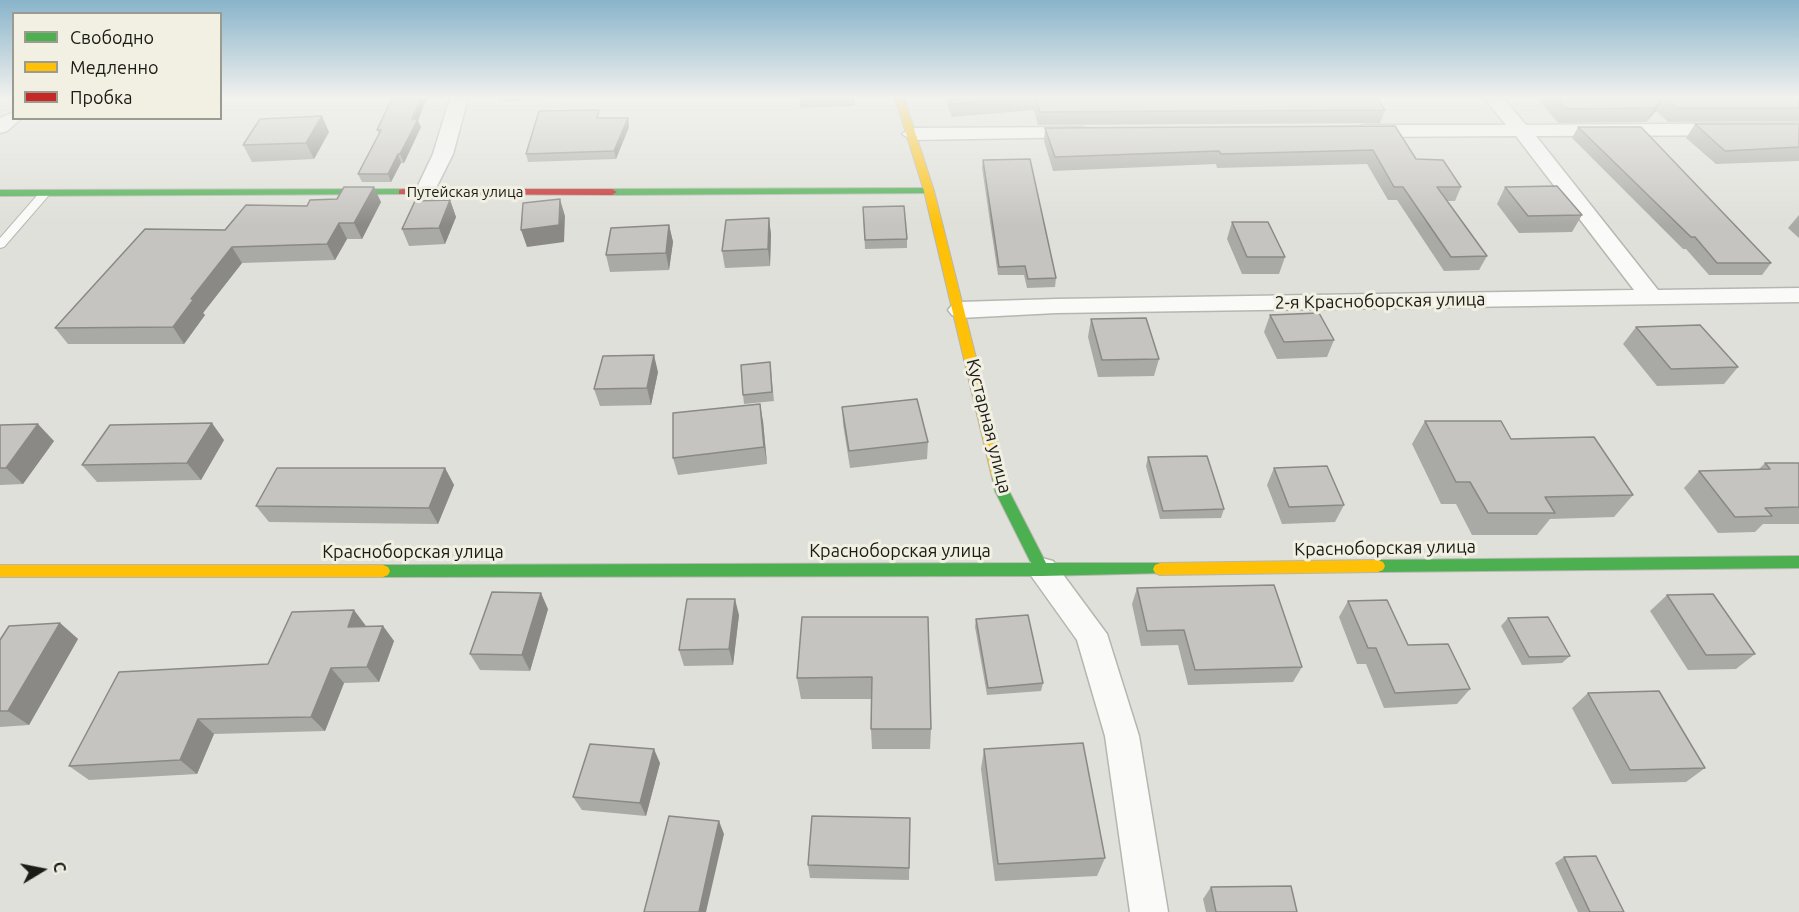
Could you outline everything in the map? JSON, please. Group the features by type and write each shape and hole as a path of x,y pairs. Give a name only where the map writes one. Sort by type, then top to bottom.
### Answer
{"street":[{"path":"425,192 446,141"},
{"name":"Кустарная улица","path":"914,141 960,310 1002,491 1042,570 1091,634 1122,736 1149,912"},
{"path":"1529,141 1651,297"},
{"name":"Путейская улица","path":"0,193 929,191"},
{"name":"2-я Красноборская улица","path":"960,310 1056,306 1799,295"},
{"name":"Красноборская улица","path":"0,571 1042,570 1799,562"}],"lane":[{"path":"0,245 45,193"}],"building":[{"path":"246,141 307,141 306,143 243,145"},
{"path":"375,141 407,141 388,174 358,174"},
{"path":"530,141 618,141 614,151 526,154"},
{"path":"1049,141 1404,141 1416,159 1443,160 1461,187 1437,187 1487,256 1451,257 1403,187 1394,187 1373,150 1221,154 1219,151 1055,157"},
{"path":"1592,141 1654,141 1771,263 1717,263 1695,237 1691,237"},
{"path":"1713,141 1799,141 1799,147 1725,151"},
{"path":"1030,159 1056,278 1028,279 1025,266 999,267 983,160"},
{"path":"1557,186 1582,215 1528,216 1505,187"},
{"path":"344,187 374,187 354,223 339,223 327,244 232,247 191,299 194,299 173,327 55,328 145,229 225,230 246,205 307,206 310,200 337,199"},
{"path":"560,199 559,225 521,230 523,203"},
{"path":"450,200 439,228 402,229 415,201"},
{"path":"904,206 907,239 865,240 863,207"},
{"path":"769,218 768,249 722,251 726,220"},
{"path":"1232,222 1268,222 1285,257 1247,257"},
{"path":"669,225 666,253 606,255 611,228"},
{"path":"1319,313 1334,340 1284,342 1270,315"},
{"path":"1146,318 1159,359 1102,360 1091,319"},
{"path":"1700,325 1738,367 1671,369 1636,327"},
{"path":"654,355 647,388 594,389 603,356"},
{"path":"770,362 772,392 743,395 741,365"},
{"path":"917,399 928,442 849,451 842,407"},
{"path":"760,404 764,447 673,458 673,413"},
{"path":"1425,421 1501,421 1511,439 1594,437 1633,495 1545,497 1555,513 1488,513 1470,482 1456,482"},
{"path":"212,423 187,463 82,465 110,425"},
{"path":"38,424 6,468 0,468 0,425"},
{"path":"1207,456 1224,509 1163,511 1148,457"},
{"path":"1765,463 1799,463 1799,507 1765,508 1772,516 1735,517 1699,471 1770,469"},
{"path":"1327,466 1344,505 1289,507 1274,468"},
{"path":"277,468 445,468 429,508 256,506"},
{"path":"1274,585 1302,667 1195,670 1184,630 1147,631 1137,588"},
{"path":"492,592 541,593 522,655 470,654"},
{"path":"1713,594 1755,654 1706,655 1667,595"},
{"path":"687,599 735,599 729,649 679,650"},
{"path":"1387,600 1408,645 1448,644 1470,689 1395,693 1376,648 1368,648 1348,601"},
{"path":"354,610 348,627 383,626 367,667 331,668 311,717 198,719 180,760 69,766 119,672 268,664 292,612"},
{"path":"1028,615 1043,683 988,688 976,619"},
{"path":"802,617 928,617 931,729 871,729 872,677 797,678"},
{"path":"1548,617 1570,656 1529,657 1508,618"},
{"path":"60,623 8,711 0,711 0,640 9,626"},
{"path":"1659,691 1705,768 1630,770 1588,693"},
{"path":"1083,743 1105,858 998,864 984,749"},
{"path":"590,744 654,749 640,803 573,797"},
{"path":"669,816 719,821 699,912 644,912"},
{"path":"812,816 910,818 909,868 808,865"},
{"path":"1596,856 1624,912 1590,912 1564,857"},
{"path":"1291,886 1297,912 1216,912 1211,887"}],"traffic: fast":[{"path":"612,192 929,191"},
{"path":"0,193 403,192"},
{"path":"999,477 1002,491 1042,570"},
{"path":"1378,566 1799,562"},
{"path":"383,571 1160,569"}],"traffic: slow":[{"path":"913,141 929,191 999,477"},
{"path":"1160,569 1378,566"},
{"path":"0,571 383,571"}],"traffic: jam":[{"path":"403,192 612,192"}]}
